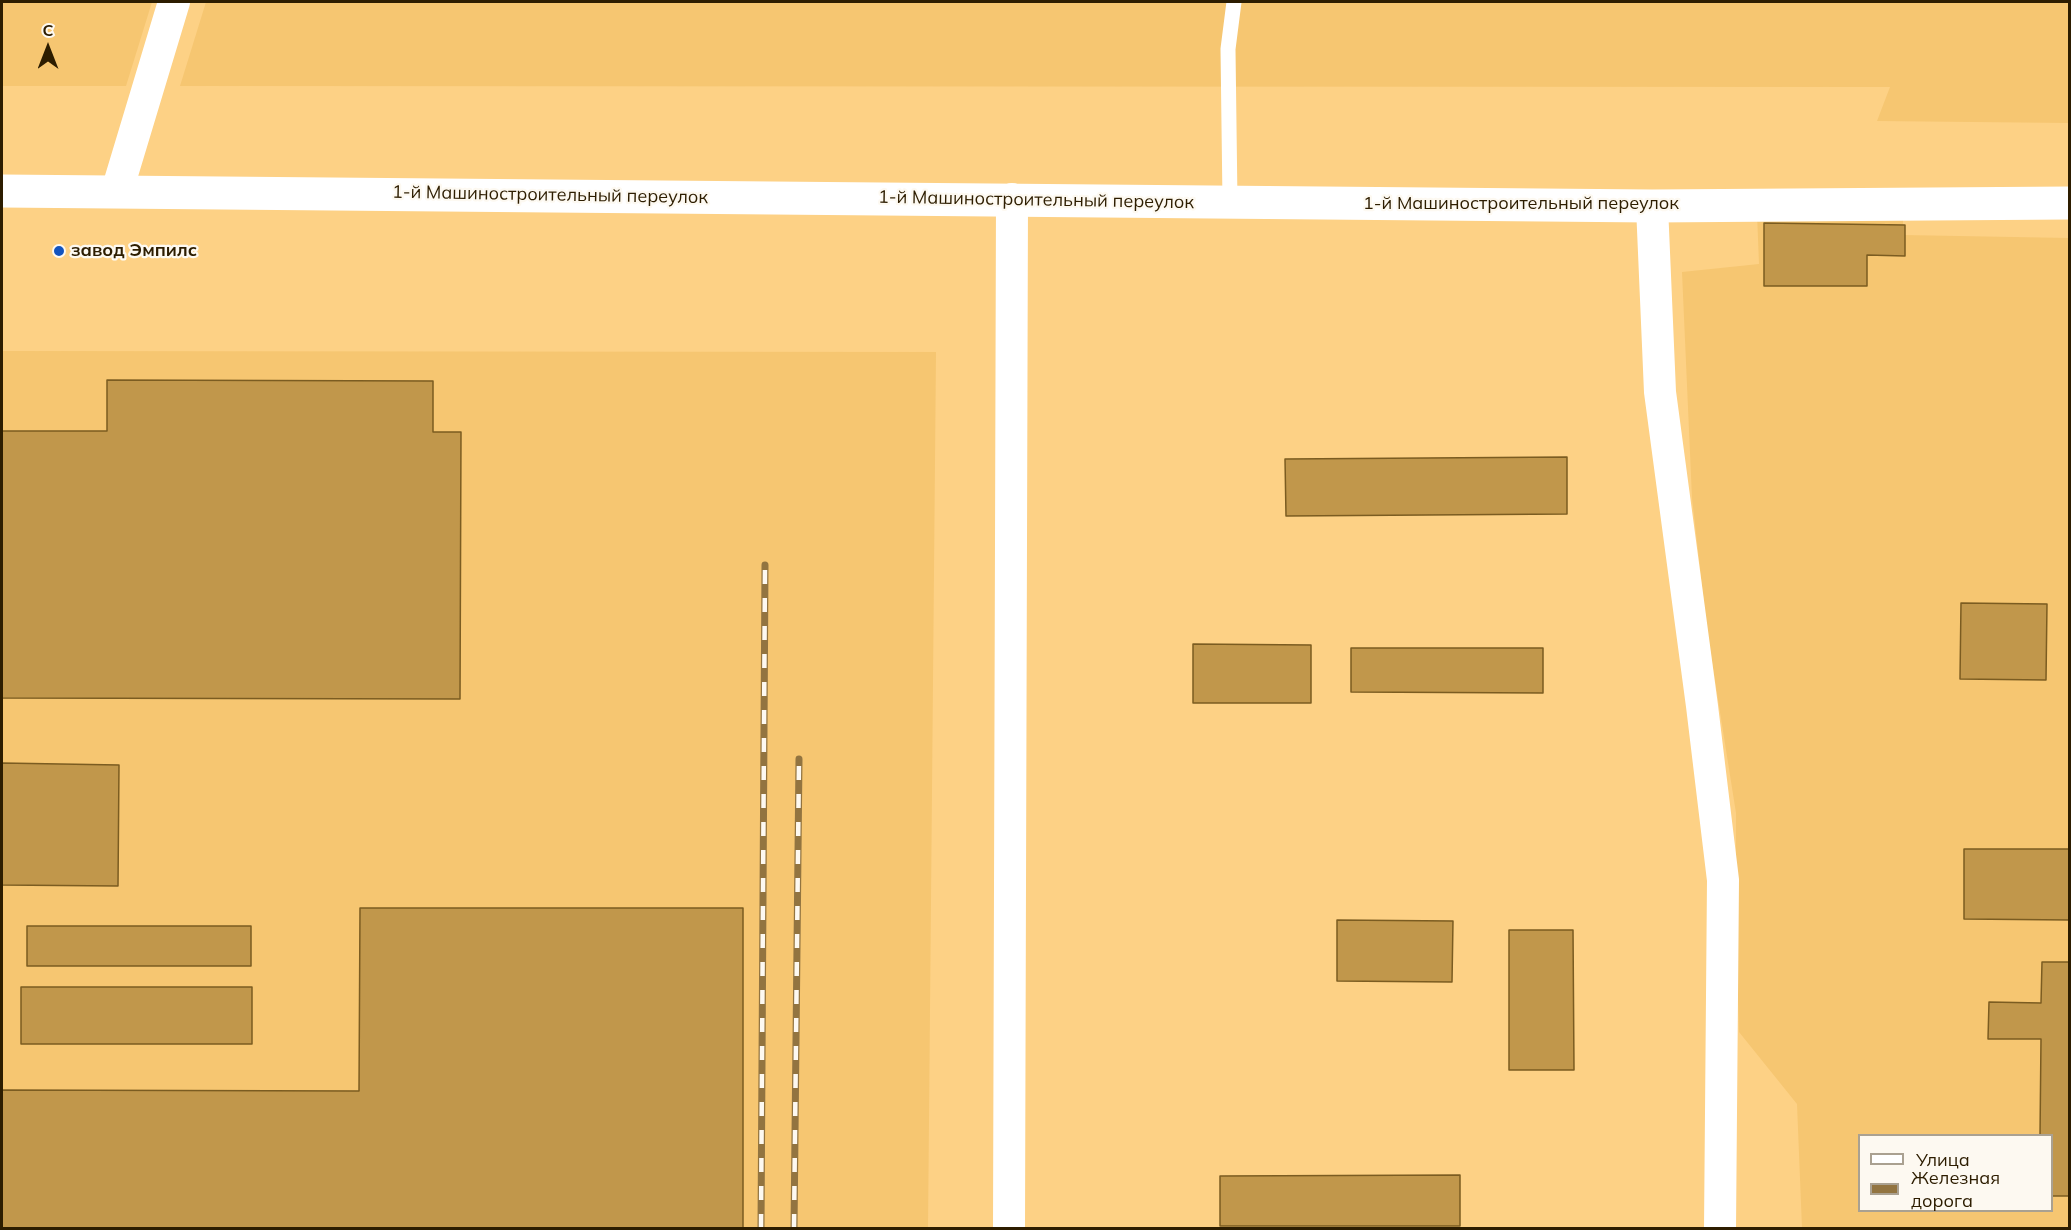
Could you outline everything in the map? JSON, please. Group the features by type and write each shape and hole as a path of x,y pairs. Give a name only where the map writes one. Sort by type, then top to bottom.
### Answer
{"street":[{"path":"117,191 174,2"},
{"name":"1-й Машиностроительный переулок","path":"2,191 1652,206 2070,203"},
{"path":"1009,1227 1012,199"},
{"path":"1652,206 1660,392 1723,880 1720,1228"}],"lane":[{"path":"1230,202 1228,49 1234,2"}],"shaded area":[{"path":"2,2 152,2 126,86 2,86"},
{"path":"206,2 2070,2 2069,123 1877,121 1890,87 180,86"},
{"path":"1757,213 1903,214 1903,235 2069,238 2069,1228 1802,1228 1797,1104 1739,1032 1736,813 1707,630 1692,498 1682,272 1759,264"},
{"path":"2,351 936,352 928,1228 2,1228"}],"building":[{"path":"1764,223 1905,225 1905,256 1867,255 1867,286 1764,286"},
{"path":"107,380 433,381 433,432 461,432 460,699 2,698 2,431 107,431"},
{"path":"1567,457 1567,514 1286,516 1285,459"},
{"path":"1961,603 2047,604 2046,680 1960,679"},
{"path":"1193,644 1311,645 1311,703 1193,703"},
{"path":"1351,648 1543,648 1543,693 1351,692"},
{"path":"2,763 119,765 118,886 2,885"},
{"path":"1964,849 2070,849 2070,920 1964,919"},
{"path":"360,908 743,908 743,1228 2,1228 2,1090 359,1091"},
{"path":"1337,920 1453,921 1452,982 1337,981"},
{"path":"27,926 251,926 251,966 27,966"},
{"path":"1509,930 1573,930 1574,1070 1509,1070"},
{"path":"2042,962 2070,962 2070,1196 2053,1196 2053,1134 2040,1134 2041,1039 1988,1039 1989,1002 2041,1003"},
{"path":"21,987 252,987 252,1044 21,1044"},
{"path":"1460,1175 1460,1226 1220,1226 1220,1176"}],"railway":[{"path":"761,1228 765,565"},
{"path":"794,1228 799,759"}],"place":[{"name":"завод Эмпилс","path":"59,251"}]}
